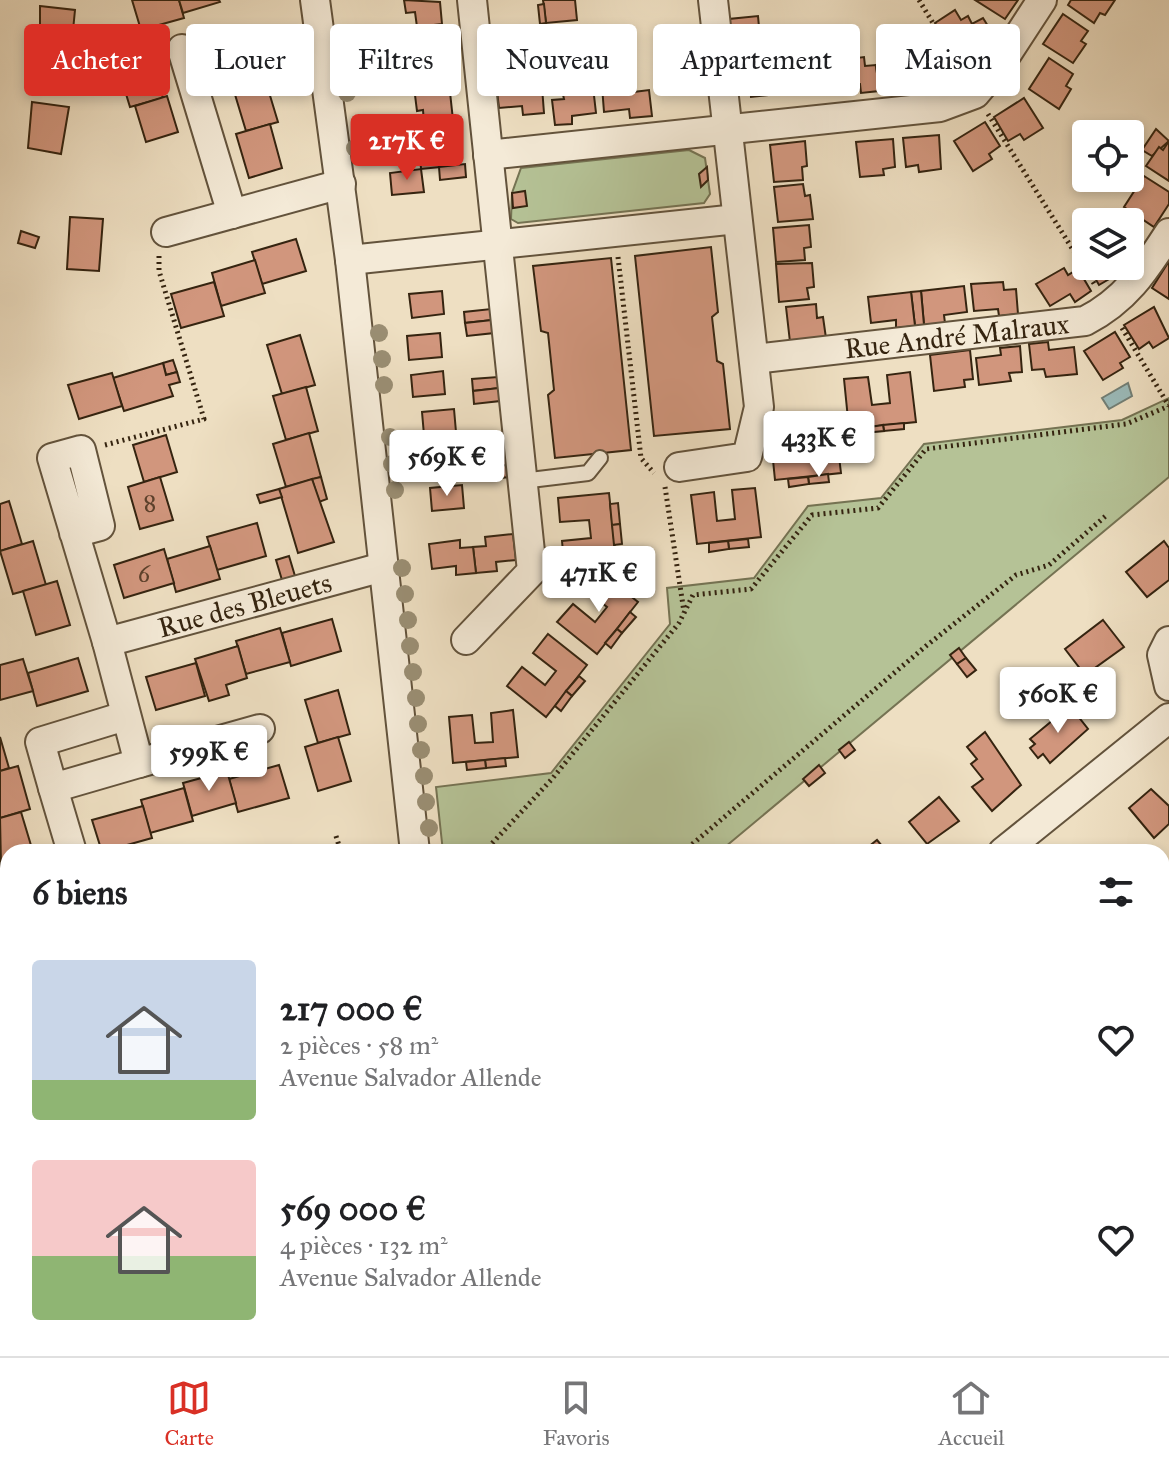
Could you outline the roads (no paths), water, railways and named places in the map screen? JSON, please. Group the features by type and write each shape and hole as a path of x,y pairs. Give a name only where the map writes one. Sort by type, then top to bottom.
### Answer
{"street":[{"path":"315,0 350,260 414,844"},
{"path":"466,640 532,571 495,242 472,0"},
{"path":"679,467 747,457 759,407 713,0"},
{"path":"488,155 940,107 975,94 1001,63 1042,0"},
{"path":"182,49 232,214"},
{"path":"166,232 341,184"},
{"path":"350,260 495,242 737,219"},
{"name":"Rue André Malraux","path":"754,359 1085,321 1110,308 1134,286 1169,233"},
{"path":"81,450 52,458 107,642 139,763"},
{"name":"Rue des Bleuets","path":"107,642 383,567"},
{"path":"1169,641 1162,655 1169,686"},
{"path":"70,844 40,742 125,716"},
{"path":"1013,844 1169,718"},
{"path":"53,788 260,729"}],"lane":[{"path":"522,481 588,473 600,458"}],"water":[{"path":"1128,383 1132,396 1109,409 1102,398"}]}
